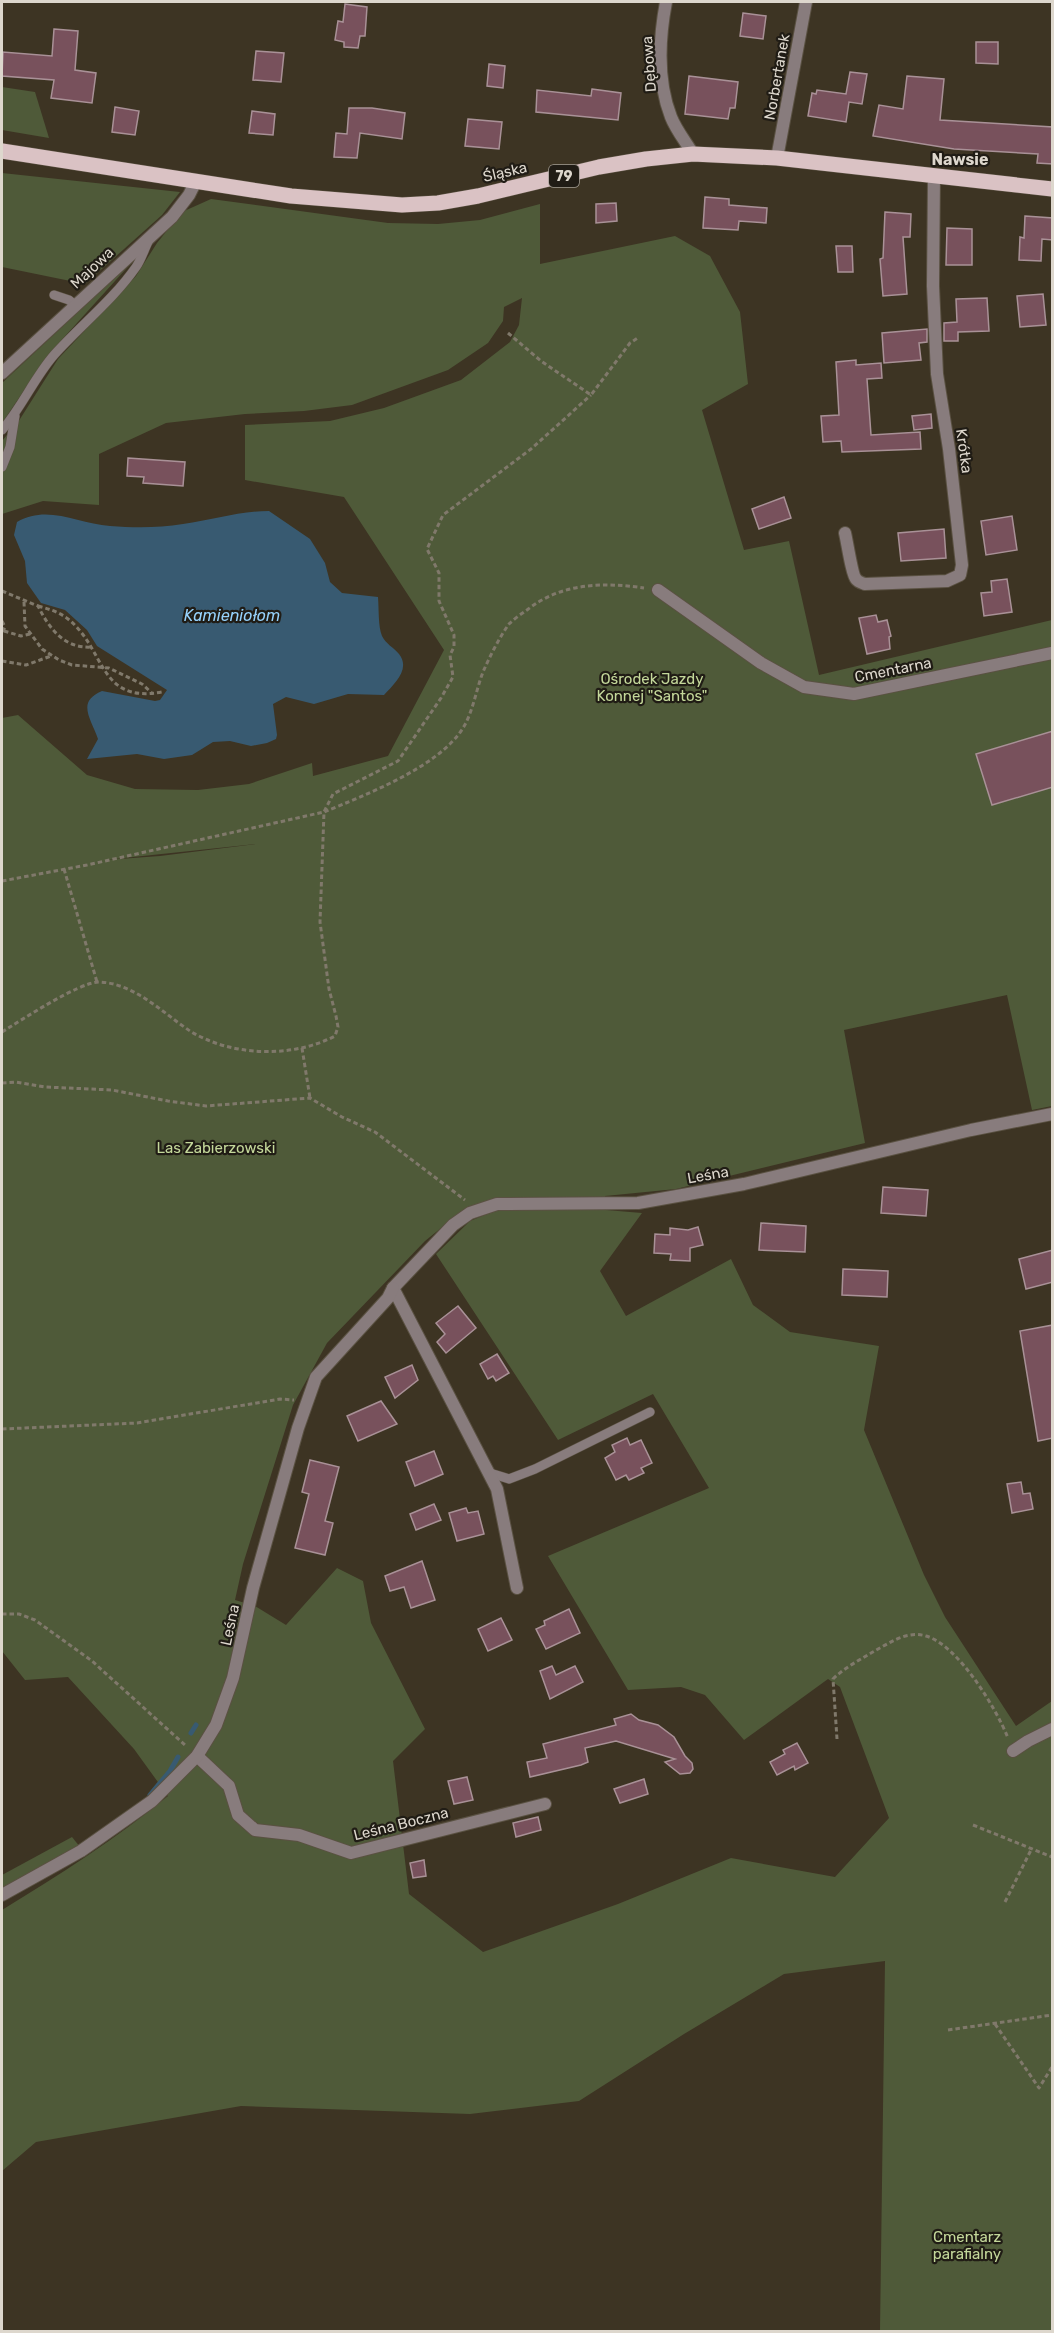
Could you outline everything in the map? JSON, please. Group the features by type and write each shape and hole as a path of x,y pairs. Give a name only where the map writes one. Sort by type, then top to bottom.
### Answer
{"main road":[{"name":"Śląska","path":"2,151 291,196 402,205 438,203 478,196 599,167 693,154 777,158 1053,189"}],"street":[{"name":"Dębowa","path":"666,2 661,26 660,55 663,85 672,118 693,154"},
{"name":"Norbertanek","path":"777,158 806,2"},
{"name":"Krótka","path":"845,533 852,571 856,579 865,584 947,581 960,575 962,566 949,448 937,374 933,286 934,175"},
{"name":"Majowa","path":"2,373 172,217 189,195 196,181"},
{"name":"Cmentarna","path":"658,590 761,663 804,687 854,694 1053,653"},
{"name":"Leśna","path":"2,1895 81,1851 152,1801 197,1756 216,1725 233,1678 253,1588 316,1377 388,1298 393,1288 453,1225 478,1210 497,1204 638,1203 744,1184 960,1132 1053,1114"},
{"path":"393,1288 497,1489 517,1588"},
{"path":"1013,1750 1028,1740 1053,1729"},
{"name":"Leśna Boczna","path":"197,1756 229,1786 238,1815 255,1830 299,1834 351,1853 545,1804"}],"lane":[{"path":"2,430 54,355 90,321 137,266 151,234"},
{"path":"54,295 69,300 75,305"},
{"path":"2,467 10,447 15,414"},
{"path":"490,1473 509,1479 535,1469 650,1412"}],"path":[{"path":"507,333 541,361 591,395"},
{"path":"2,1032 59,998 97,982 120,986 158,1007 192,1032 230,1048 268,1051 302,1048 336,1036 338,1027 329,989 320,922 324,812 333,794 398,761 453,677 450,655 454,647 454,635 438,601 439,573 428,549 443,515 531,449 591,395 630,343 639,337"},
{"path":"2,881 324,812 403,776 444,749 463,728 483,671 510,623 535,603 572,587 616,584 658,590"},
{"path":"2,591 24,602 58,612 69,619 92,647 102,668 115,683 127,691 135,694 162,692"},
{"path":"24,602 25,627 42,649 72,665 109,668 142,684 153,694"},
{"path":"38,606 47,624 56,634 66,641 88,648 92,647"},
{"path":"2,621 5,627 3,632 16,636 30,634"},
{"path":"2,661 26,665 52,656"},
{"path":"64,869 97,982"},
{"path":"302,1048 310,1098"},
{"path":"2,1083 16,1082 45,1087 112,1090 206,1106 310,1098 342,1117 375,1132 478,1210"},
{"path":"2,1429 137,1424 280,1399 308,1402"},
{"path":"2,1614 19,1614 35,1620 83,1654 197,1756"},
{"path":"837,1739 833,1679 842,1670 899,1637 924,1635 941,1643 976,1680 1002,1724 1013,1750"},
{"path":"973,1825 1053,1857"},
{"path":"1005,1902 1032,1848"},
{"path":"948,2030 1053,2015"},
{"path":"994,2024 1039,2088 1053,2067"}],"green space":[{"path":"2,87 35,92 49,138 2,130"},
{"path":"2,173 180,192 162,215 85,284 2,267"},
{"path":"211,199 388,223 438,224 480,220 540,204 540,264 675,236 710,256 740,312 748,384 702,410 744,550 789,541 819,675 1052,620 1052,1106 1032,1110 1007,995 844,1030 865,1143 676,1189 605,1196 606,1210 642,1213 600,1271 626,1316 731,1259 753,1305 790,1332 879,1346 864,1430 924,1575 945,1617 1016,1726 1052,1701 1052,2331 873,2331 880,2330 885,1961 784,1974 579,2101 470,2114 241,2106 36,2142 2,2171 2,1910 108,1842 168,1796 134,1749 68,1677 25,1680 2,1651 2,718 18,715 87,775 135,789 198,790 249,784 312,763 313,776 388,756 444,650 344,497 245,480 245,425 330,421 384,408 461,380 510,342 519,325 522,298 504,307 503,321 488,343 448,370 352,405 166,423 99,454 99,505 43,501 2,514 2,441 20,419 58,359 136,276 157,243 182,212","holes":["257,844 160,856 105,860","495,1198 502,1208 470,1221 436,1254 558,1440 653,1394 709,1488 548,1556 628,1690 681,1687 705,1695 744,1740 828,1679 840,1687 889,1818 835,1877 731,1858 618,1904 483,1952 409,1894 393,1761 425,1729 371,1623 363,1581 337,1568 286,1625 255,1606 235,1600 243,1564 293,1405 327,1343 425,1241 461,1212"]},
{"path":"134,260 48,355 2,423 2,383"},
{"path":"72,1837 80,1847 2,1891 2,1875"}],"water":[{"name":"Kamieniołom","path":"269,511 310,539 325,563 330,582 342,593 378,597 382,636 402,660 400,676 384,695 348,694 314,704 286,697 273,704 277,735 276,739 267,743 251,746 230,741 213,742 192,755 164,759 137,754 87,759 98,739 87,705 94,695 102,691 155,701 160,700 167,690 97,646 87,630 65,610 41,603 27,583 25,561 14,535 17,522 29,517 52,515 98,525 156,527 247,512"}],"building":[{"path":"345,4 367,7 365,36 360,36 358,48 344,47 344,42 335,40 338,21 343,22"},
{"path":"743,13 766,16 763,39 740,36"},
{"path":"54,29 78,31 75,70 96,73 92,103 51,98 54,80 2,76 3,52 52,56"},
{"path":"976,42 998,42 998,64 976,63"},
{"path":"256,51 284,53 281,82 253,80"},
{"path":"489,64 505,66 503,88 487,86"},
{"path":"850,72 867,74 862,104 849,102 846,122 808,116 812,93 816,94 817,90 846,94"},
{"path":"689,76 738,82 735,108 730,108 728,119 685,114"},
{"path":"907,76 944,79 940,120 1053,127 1053,164 1037,163 1038,154 954,149 873,136 879,105 903,109"},
{"path":"592,89 621,93 618,120 536,112 537,90 591,96"},
{"path":"115,107 139,111 135,135 112,132"},
{"path":"349,108 372,108 405,113 402,139 360,133 357,158 334,157 336,133 347,134"},
{"path":"252,111 275,114 273,135 249,133"},
{"path":"468,119 502,122 499,149 465,146"},
{"path":"705,197 729,199 729,205 767,208 766,223 739,221 738,230 703,228"},
{"path":"616,203 617,221 596,223 596,204"},
{"path":"885,212 911,214 910,237 903,237 907,294 883,296 880,259 883,258"},
{"path":"1025,216 1053,218 1053,240 1042,239 1041,261 1019,260 1020,237 1024,238"},
{"path":"947,228 972,229 972,265 946,265"},
{"path":"836,246 852,246 853,272 838,272"},
{"path":"1043,294 1046,325 1020,327 1017,296"},
{"path":"987,298 989,331 958,332 958,341 944,341 944,323 957,322 956,299"},
{"path":"927,329 927,342 919,343 921,360 884,363 882,333"},
{"path":"856,360 856,365 881,363 882,378 867,379 871,435 920,432 921,449 842,452 841,441 823,442 821,416 839,415 836,362"},
{"path":"931,414 932,428 914,430 912,416"},
{"path":"128,458 185,462 183,486 143,483 144,477 127,476"},
{"path":"784,497 791,518 759,529 752,509"},
{"path":"1012,516 1017,550 986,555 981,521"},
{"path":"944,529 946,558 901,561 898,533"},
{"path":"1007,579 1012,612 984,616 981,593 992,592 991,581"},
{"path":"876,615 878,622 887,620 891,636 889,637 890,649 867,654 859,618"},
{"path":"1053,731 1053,787 992,805 976,754"},
{"path":"883,1187 928,1190 926,1216 881,1213"},
{"path":"761,1223 806,1226 805,1252 759,1250"},
{"path":"698,1227 703,1245 690,1248 690,1261 670,1260 671,1254 654,1253 655,1234 670,1235 670,1228 688,1230"},
{"path":"1053,1250 1053,1282 1026,1289 1019,1259"},
{"path":"843,1269 888,1271 887,1297 842,1295"},
{"path":"458,1306 476,1328 446,1353 437,1342 445,1334 436,1323"},
{"path":"1053,1325 1053,1438 1038,1441 1020,1331"},
{"path":"497,1354 509,1373 496,1381 493,1376 488,1379 480,1364"},
{"path":"412,1365 418,1380 395,1398 385,1377"},
{"path":"381,1401 397,1424 358,1441 347,1416"},
{"path":"627,1438 630,1445 641,1440 652,1463 641,1468 644,1473 629,1480 626,1475 616,1480 605,1458 615,1452 612,1445"},
{"path":"434,1451 443,1474 415,1486 406,1462"},
{"path":"310,1460 339,1467 325,1521 333,1523 325,1555 295,1548 309,1494 302,1492"},
{"path":"1021,1482 1023,1494 1030,1493 1033,1509 1012,1513 1007,1484"},
{"path":"434,1504 441,1520 416,1530 410,1514"},
{"path":"466,1508 468,1513 478,1511 484,1534 457,1541 449,1513"},
{"path":"422,1561 435,1600 411,1608 404,1587 390,1591 385,1576"},
{"path":"569,1609 580,1633 546,1649 536,1629 545,1625 544,1621"},
{"path":"501,1618 512,1640 488,1651 478,1629"},
{"path":"552,1666 556,1675 575,1666 583,1682 550,1699 540,1671"},
{"path":"631,1714 639,1720 658,1725 674,1737 692,1763 693,1769 690,1773 680,1774 665,1762 675,1759 616,1741 585,1748 588,1762 581,1765 530,1777 527,1762 547,1758 543,1744 616,1725 614,1719"},
{"path":"797,1743 808,1763 795,1770 794,1766 777,1775 770,1762 785,1754 783,1750"},
{"path":"467,1777 473,1800 454,1804 448,1781"},
{"path":"644,1779 648,1794 620,1803 614,1789"},
{"path":"538,1817 541,1830 516,1837 513,1823"},
{"path":"424,1860 426,1876 413,1878 410,1863"}],"waterway":[{"path":"191,1733 196,1725"},
{"path":"150,1795 170,1771 178,1757"}],"district":[{"name":"Nawsie","path":"960,159"}],"park label":[{"name":"Ośrodek Jazdy Konnej \"Santos\"","path":"652,688"},
{"name":"Las Zabierzowski","path":"216,1148"},
{"name":"Cmentarz parafialny","path":"967,2246"}]}
